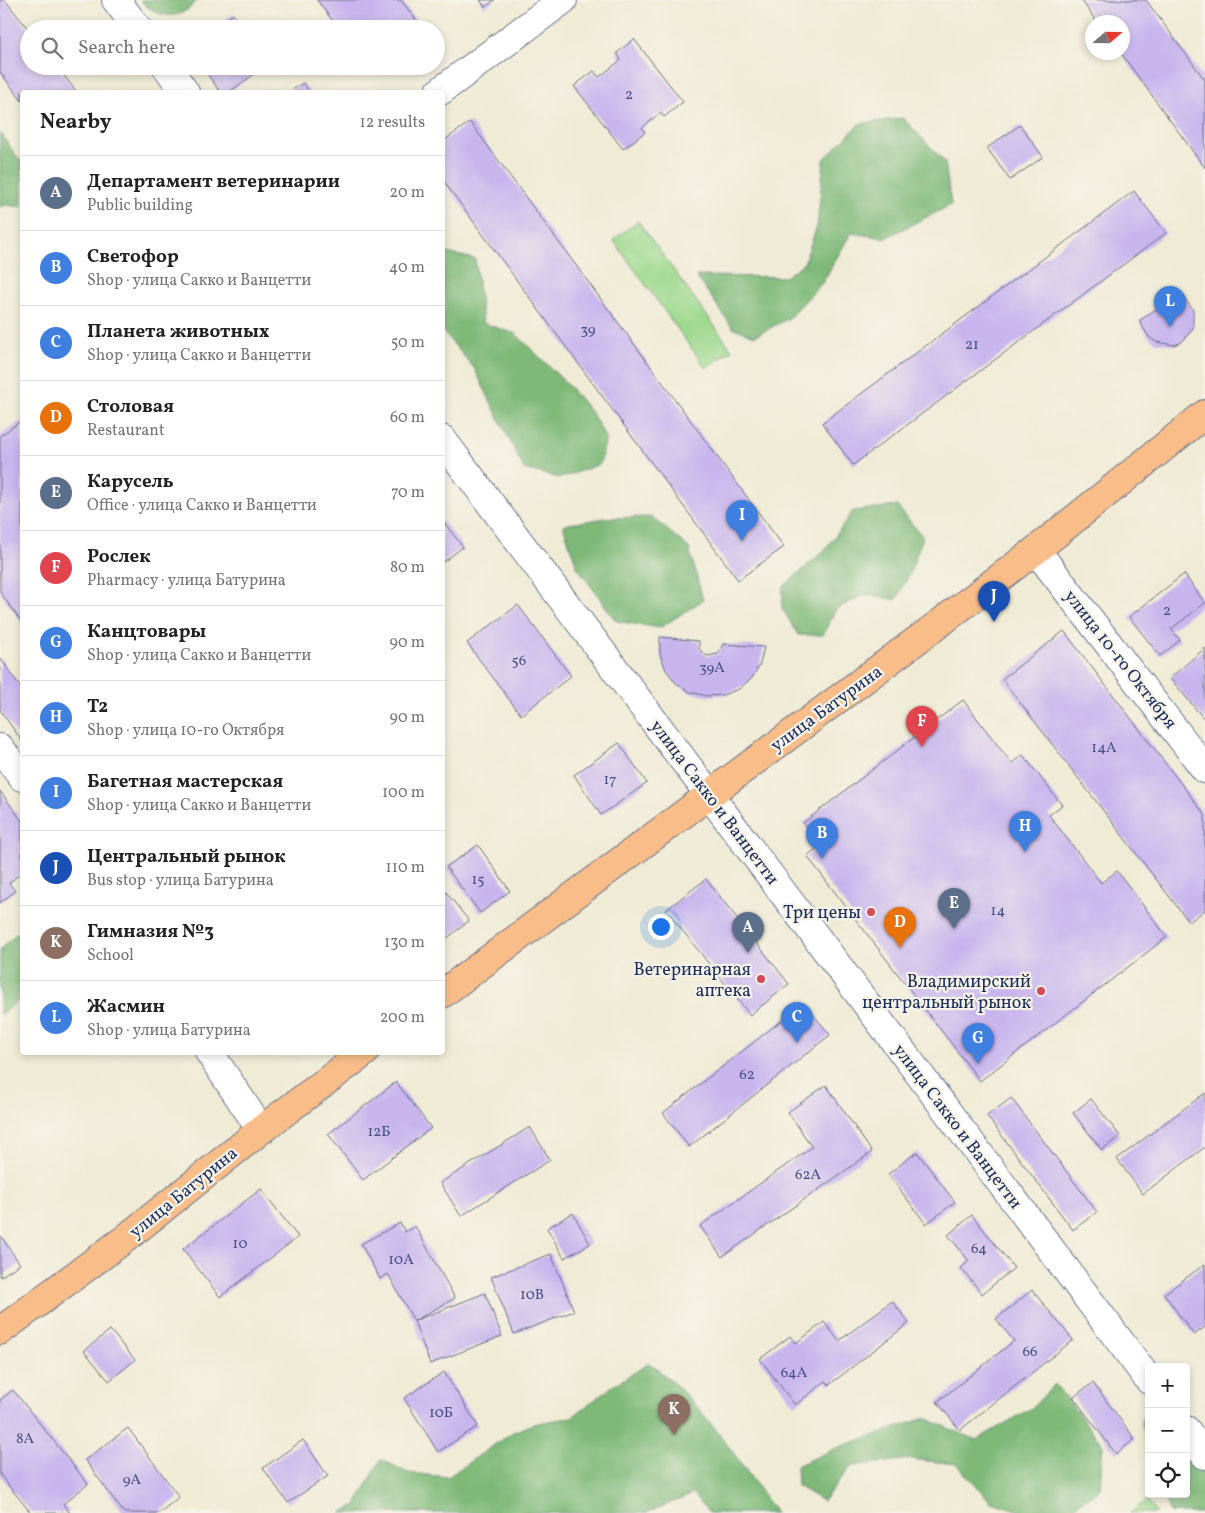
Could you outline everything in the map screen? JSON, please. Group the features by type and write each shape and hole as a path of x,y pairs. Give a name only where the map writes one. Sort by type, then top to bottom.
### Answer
{"main road":[{"name":"улица Батурина","path":"445,992 1036,550 1205,414"},
{"name":"улица Батурина","path":"0,1331 126,1238 261,1130 361,1055"}],"street":[{"path":"116,0 131,20"},
{"path":"442,90 563,0"},
{"path":"173,75 184,90"},
{"name":"улица Сакко и Ванцетти","path":"445,443 1145,1375"},
{"name":"улица 10-го Октября","path":"1036,550 1205,769"},
{"path":"0,748 20,774"},
{"path":"211,1055 261,1130"},
{"path":"1190,1435 1205,1455"}],"green space":[{"path":"140,0 195,0 196,2 182,13 168,15 153,11"},
{"path":"903,118 945,162 951,205 885,238 851,233 823,282 789,318 755,336 733,328 696,276 785,277 804,263 817,226 824,159 859,124"},
{"path":"0,132 20,160 20,207 6,205 0,207"},
{"path":"638,221 732,350 706,368 613,240"},
{"path":"445,252 475,259 483,323 516,334 571,388 593,415 606,439 600,464 561,478 524,469 474,368 445,334"},
{"path":"897,506 923,537 909,575 896,600 867,594 836,609 823,635 798,635 782,608 783,587 826,549 853,511"},
{"path":"652,517 689,548 703,600 660,628 616,621 577,567 563,525 605,518"},
{"path":"20,931 20,1000 0,1015 0,949"},
{"path":"649,1363 668,1378 702,1413 733,1452 776,1513 709,1513 693,1494 646,1513 341,1513 356,1505 381,1459 408,1473 448,1477 513,1432 533,1424 572,1417 613,1386"},
{"path":"1055,1384 1103,1445 1100,1489 1064,1513 1026,1513 991,1502 956,1464 910,1459 852,1466 823,1501 797,1486 796,1466 839,1447 925,1418 976,1440 1032,1408"},
{"path":"1145,1415 1145,1436 1141,1420"},
{"path":"1190,1452 1205,1473 1205,1513 1170,1513 1164,1498 1190,1498"},
{"path":"1147,1500 1157,1513 1130,1513"}],"building":[{"path":"0,0 5,0 21,20 20,75 63,75 75,90 20,90 20,98 0,72"},
{"path":"317,0 401,0 416,20 332,20"},
{"path":"480,0 495,0 485,7"},
{"path":"1081,0 1146,0 1205,80 1205,168 1126,60 1130,60 1130,15 1092,15"},
{"path":"233,14 237,20 225,20"},
{"path":"634,39 683,102 664,117 660,113 642,128 645,132 623,149 574,86 594,71 599,77 621,60 617,53"},
{"path":"208,75 253,75 232,90 219,90"},
{"path":"303,83 308,90 292,90"},
{"path":"470,122 784,547 738,580 445,183 445,140"},
{"path":"1020,125 1043,157 1010,180 987,148"},
{"path":"1134,191 1166,233 853,465 822,423"},
{"path":"1180,292 1193,310 1193,328 1182,342 1174,345 1156,342 1149,337 1139,321"},
{"path":"20,421 20,620 0,592 0,436"},
{"path":"445,524 463,547 445,561"},
{"path":"1184,574 1205,603 1171,629 1180,640 1160,656 1129,617"},
{"path":"518,605 571,676 521,715 467,643"},
{"path":"1064,631 1205,815 1205,910 1189,922 1002,679"},
{"path":"660,637 699,641 699,649 707,656 718,654 723,644 764,647 760,664 752,678 739,689 723,695 707,696 690,692 676,683 666,670 660,654"},
{"path":"1205,648 1205,720 1170,678"},
{"path":"0,658 20,686 20,738 0,710"},
{"path":"963,700 1012,764 1023,755 1062,805 1049,815 1101,883 1117,871 1167,937 980,1081 807,856 820,846 803,823"},
{"path":"619,743 647,783 601,815 574,775"},
{"path":"0,791 20,818 20,874 9,883 15,891 0,903"},
{"path":"478,845 510,891 480,913 446,867"},
{"path":"706,879 789,984 750,1015 666,910"},
{"path":"445,892 469,921 445,940"},
{"path":"804,1003 830,1035 689,1147 663,1113"},
{"path":"396,1082 431,1128 363,1180 328,1134"},
{"path":"826,1085 872,1152 722,1257 700,1226 812,1147 788,1112"},
{"path":"1205,1093 1205,1147 1143,1194 1117,1159"},
{"path":"1011,1098 1097,1212 1073,1230 987,1116"},
{"path":"1091,1099 1120,1136 1102,1150 1073,1113"},
{"path":"530,1127 550,1160 461,1216 440,1183"},
{"path":"917,1152 955,1202 926,1224 888,1174"},
{"path":"261,1189 298,1237 220,1297 183,1249"},
{"path":"573,1213 590,1244 564,1258 547,1228"},
{"path":"972,1215 1014,1268 982,1294 961,1268 969,1261 948,1235"},
{"path":"400,1223 405,1232 415,1226 455,1298 414,1321 388,1274 380,1279 361,1244"},
{"path":"0,1235 20,1264 0,1277"},
{"path":"551,1254 574,1311 514,1334 491,1277"},
{"path":"1205,1264 1205,1327 1194,1335 1164,1294"},
{"path":"1032,1290 1073,1340 960,1430 937,1402 1014,1341 996,1319"},
{"path":"485,1293 502,1336 430,1364 414,1321"},
{"path":"892,1301 909,1323 829,1385 826,1381 795,1405 760,1359 790,1336 796,1343 824,1322 839,1341"},
{"path":"110,1330 135,1360 109,1381 84,1351"},
{"path":"444,1372 478,1426 438,1452 404,1398"},
{"path":"1093,1383 1135,1439 1116,1454 1073,1397"},
{"path":"13,1390 88,1484 63,1504 70,1513 31,1513 0,1475 0,1400"},
{"path":"128,1428 179,1497 159,1513 124,1513 85,1460"},
{"path":"303,1440 328,1476 288,1503 263,1468"}],"place":[{"name":"Жасмин","path":"1170,327"},
{"name":"Багетная мастерская","path":"742,541"},
{"name":"Центральный рынок","path":"994,622"},
{"name":"Рослек","path":"922,747"},
{"name":"T2","path":"1025,852"},
{"name":"Светофор","path":"822,859"},
{"name":"Три цены","path":"871,912"},
{"name":"Карусель","path":"954,929"},
{"name":"Столовая","path":"900,948"},
{"name":"Департамент ветеринарии","path":"748,953"},
{"name":"Ветеринарная аптека","path":"761,979"},
{"name":"Владимирский центральный рынок","path":"1041,991"},
{"name":"Планета животных","path":"797,1043"},
{"name":"Канцтовары","path":"978,1064"},
{"name":"Гимназия №3","path":"674,1435"}]}
